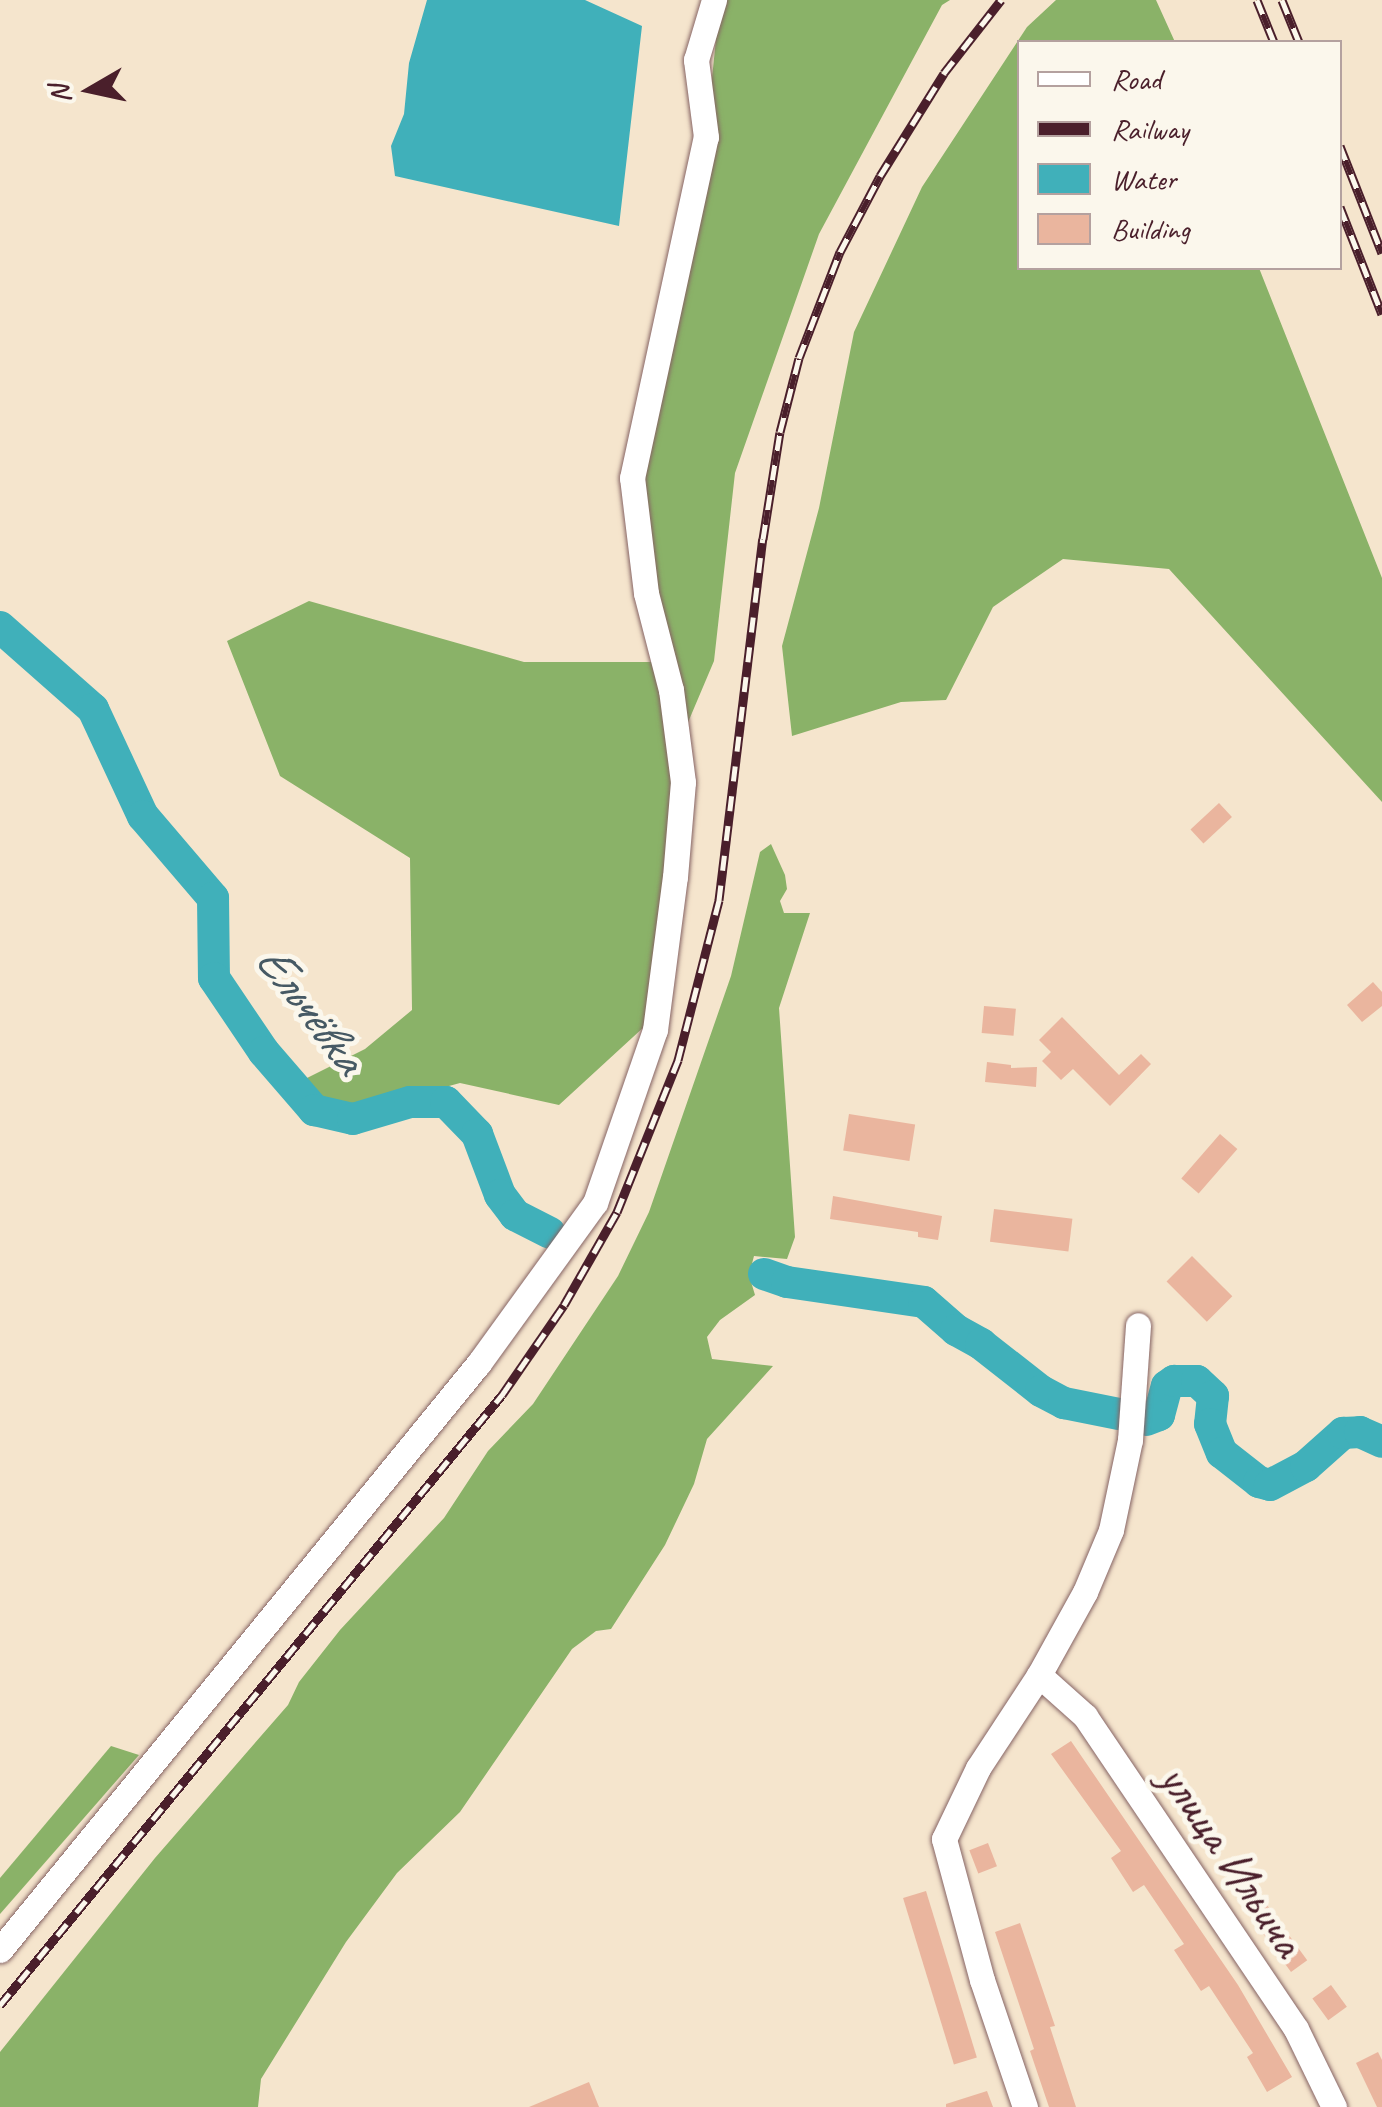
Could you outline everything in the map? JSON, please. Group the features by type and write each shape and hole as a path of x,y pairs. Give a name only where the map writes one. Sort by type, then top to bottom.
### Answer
{"street":[{"path":"0,1950 479,1363 595,1203 655,1030 675,877 682,782 672,690 646,593 632,478 706,136 696,60 714,0"},
{"path":"1025,2107 982,1980 944,1839 978,1768 1039,1675 1085,1592 1111,1530 1130,1440 1138,1325"},
{"name":"улица Ильича","path":"1039,1675 1085,1716 1296,2029 1334,2107"}],"green space":[{"path":"720,0 950,0 942,5 819,234 735,473 714,661 678,746 657,1015 559,1105 460,1083 339,1116 293,1085 365,1049 412,1010 410,858 280,776 227,641 309,601 524,662 664,662 632,478 706,137"},
{"path":"1056,0 1156,0 1174,40 1018,40"},
{"path":"1017,42 1017,270 1260,270 1382,578 1382,802 1169,569 1063,559 993,607 946,700 901,702 792,736 782,646 819,508 854,332 922,187"},
{"path":"771,844 785,875 787,889 780,901 784,913 810,913 779,1008 795,1237 787,1259 754,1256 749,1275 755,1295 720,1320 707,1337 712,1359 773,1366 707,1439 694,1484 665,1545 611,1629 596,1631 572,1649 460,1812 397,1873 346,1942 261,2079 258,2107 0,2107 0,2052 155,1858 288,1705 299,1682 340,1630 444,1518 488,1451 533,1404 618,1276 649,1212 731,976 760,852"},
{"path":"111,1746 139,1755 0,1914 0,1878"}],"water":[{"path":"427,0 585,0 642,26 619,226 395,176 391,146 404,114 409,63"}],"building":[{"path":"1219,803 1232,817 1203,843 1190,830"},
{"path":"1373,982 1382,992 1382,1006 1362,1022 1347,1005"},
{"path":"984,1006 1016,1009 1014,1036 982,1033"},
{"path":"1062,1017 1119,1075 1141,1054 1151,1064 1110,1106 1073,1069 1061,1080 1042,1061 1051,1052 1039,1040"},
{"path":"987,1062 1011,1068 1037,1067 1036,1087 985,1082"},
{"path":"849,1114 915,1124 909,1161 843,1151"},
{"path":"1220,1134 1237,1149 1199,1194 1181,1179"},
{"path":"833,1196 942,1216 938,1240 918,1237 918,1232 830,1219"},
{"path":"994,1209 1072,1219 1068,1251 990,1242"},
{"path":"1192,1256 1232,1296 1207,1322 1167,1281"},
{"path":"1071,1741 1238,1985 1292,2077 1267,2092 1247,2057 1253,2053 1209,1986 1201,1991 1174,1950 1184,1944 1144,1885 1133,1892 1111,1858 1121,1851 1051,1754"},
{"path":"988,1843 997,1866 978,1874 969,1850"},
{"path":"926,1891 977,2057 954,2064 903,1898"},
{"path":"1259,1894 1307,1960 1291,1972 1243,1906"},
{"path":"1020,1923 1055,2026 1050,2027 1076,2107 1049,2107 1030,2051 1034,2049 995,1932"},
{"path":"1331,1985 1347,2007 1328,2020 1312,1999"},
{"path":"1378,2052 1382,2060 1382,2107 1377,2107 1356,2063"},
{"path":"589,2082 599,2107 529,2107"},
{"path":"987,2091 993,2107 946,2107 946,2104"}],"waterway":[{"name":"Ельчёвка","path":"0,627 93,709 143,816 213,898 214,978 264,1052 314,1110 353,1119 410,1102 446,1102 477,1134 500,1195 515,1215 550,1233"},
{"name":"Ельчёвка","path":"764,1274 787,1282 924,1302 1041,1391 1064,1403 1119,1414"},
{"name":"Ельчёвка","path":"1146,1420 1159,1415 1167,1386 1174,1381 1197,1381 1213,1396 1210,1424 1222,1453 1259,1482 1270,1485 1306,1466 1343,1433 1360,1432 1382,1442"}],"railway":[{"path":"0,2005 502,1395 564,1305 617,1212 678,1060 719,900 763,539 780,432 799,358 840,252 880,176 944,73 1001,0"},
{"path":"1257,0 1273,40"},
{"path":"1282,0 1298,40"},
{"path":"1342,151 1382,253"},
{"path":"1342,212 1382,314"}]}
